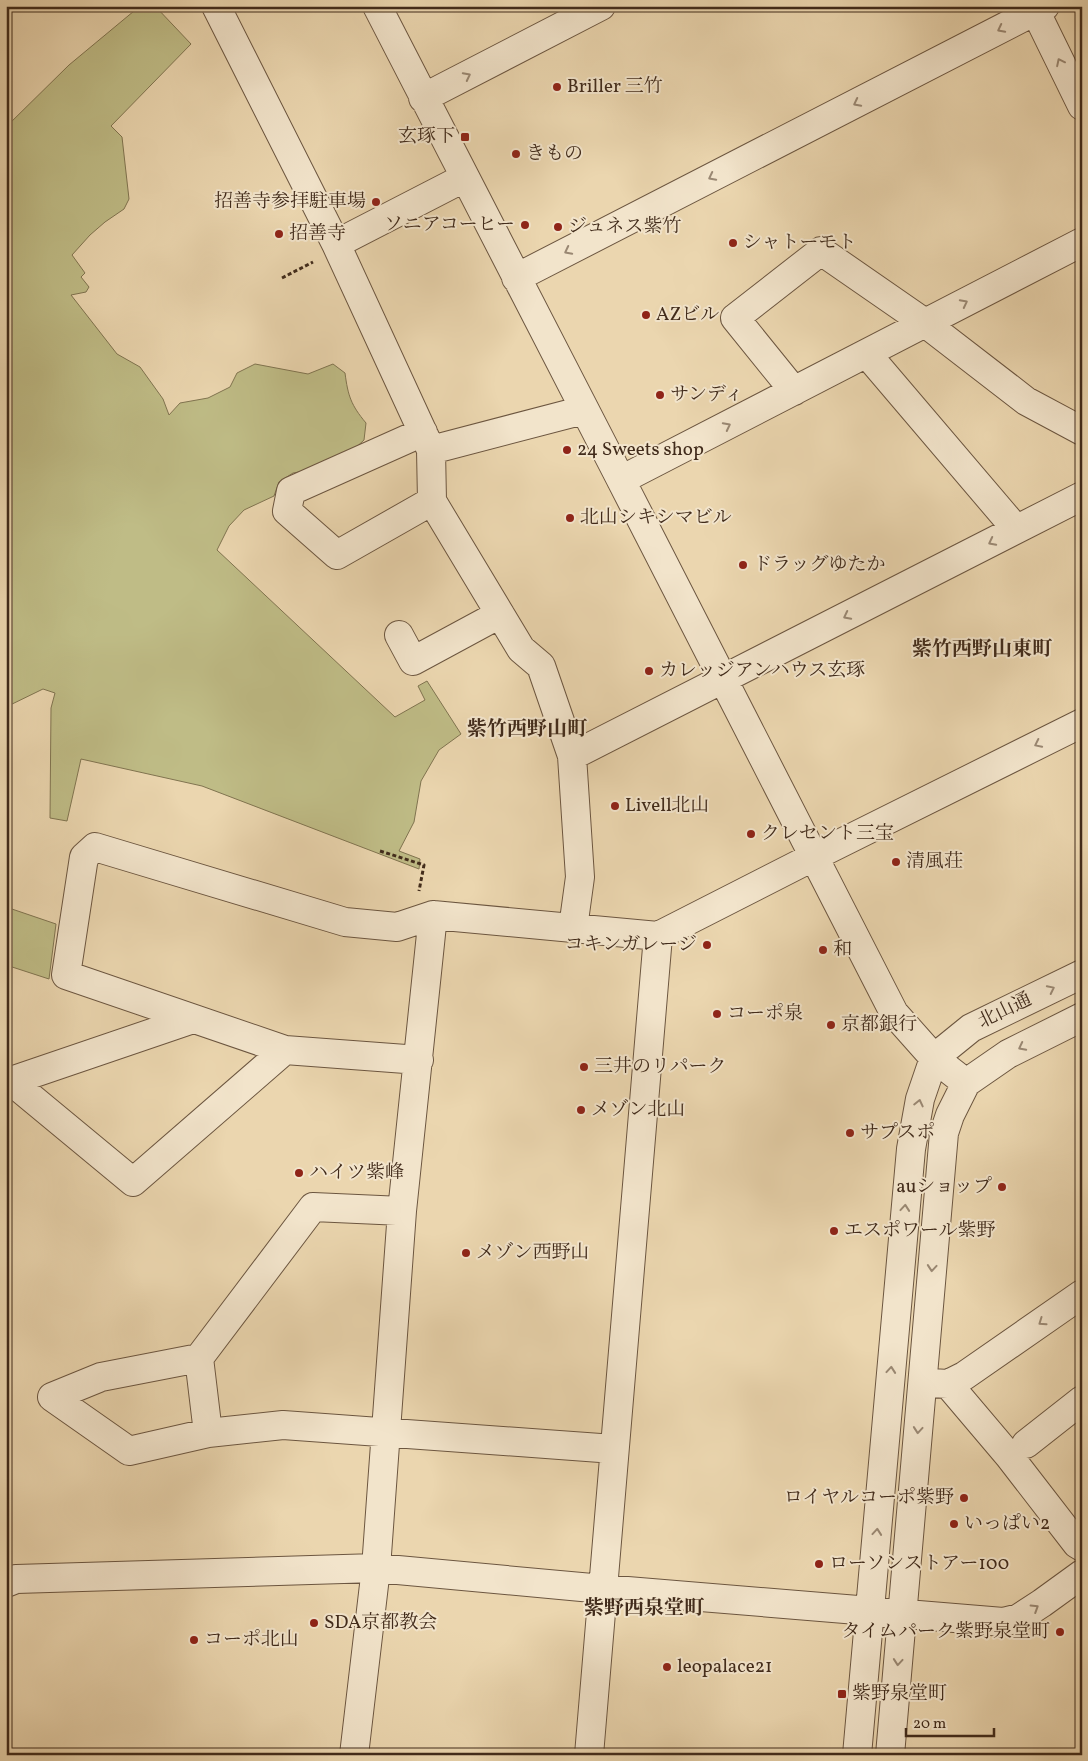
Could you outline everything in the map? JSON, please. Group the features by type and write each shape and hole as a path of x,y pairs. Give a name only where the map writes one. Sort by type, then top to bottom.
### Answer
{"street":[{"path":"216,6 338,247 427,441 432,501 521,649 541,666 572,756 580,877 572,928"},
{"path":"423,98 601,6"},
{"path":"377,7 894,1013 934,1058 966,1083 950,1115 944,1133 935,1383 902,1613 890,1755"},
{"path":"516,278 1037,8 1082,106"},
{"path":"338,247 464,178"},
{"path":"621,480 1082,242"},
{"path":"794,391 735,318 821,251 925,323 1026,401 1082,431"},
{"path":"866,354 1016,529"},
{"path":"432,501 337,555 287,511 290,491 427,441 584,410"},
{"path":"572,756 1082,496"},
{"path":"399,635 413,662 500,614"},
{"path":"419,1060 286,1050 66,975 84,857 94,848 345,922 397,927 425,908 572,928 658,936 812,856 1082,723"},
{"path":"354,1755 376,1568 402,1211 419,1060 425,908"},
{"path":"588,1755 658,936"},
{"name":"北山通","path":"934,1058 971,1028 1082,974"},
{"name":"北山通","path":"966,1083 1008,1054 1082,1017"},
{"path":"9,1084 193,1019"},
{"path":"9,1084 133,1182 286,1050"},
{"path":"857,1755 911,1149 920,1099 934,1058"},
{"path":"402,1211 313,1207 200,1358 101,1377 52,1396 128,1451 208,1433 283,1425 614,1449"},
{"path":"935,1383 964,1376 1082,1294"},
{"path":"200,1358 208,1433"},
{"path":"935,1383 1009,1456 1077,1544 1082,1547"},
{"path":"1026,1444 1082,1400"},
{"path":"6,1583 16,1579 376,1568 602,1589 1003,1622 1019,1618 1042,1604 1082,1574"}],"path":[{"path":"282,278 338,247"},
{"path":"380,851 424,865 425,908"}],"shaded area":[{"path":"140,6 155,6 191,44 111,126 122,137 129,199 124,209 90,235 72,255 85,273 81,277 89,287 86,292 71,295 117,354 140,367 163,399 169,415 180,403 208,398 230,387 237,373 255,364 308,374 333,364 345,373 351,400 366,423 364,440 348,455 329,459 317,469 293,473 279,482 274,496 244,510 229,526 217,550 395,717 425,700 418,686 427,681 461,734 439,750 421,781 414,822 399,851 420,859 419,869 202,786 81,759 67,821 50,818 51,708 55,693 43,689 6,707 6,127 69,65"},
{"path":"6,907 56,924 49,979 6,965"}],"place":[{"name":"Briller 三竹","path":"557,87"},
{"name":"玄琢下","path":"465,137"},
{"name":"きもの","path":"516,154"},
{"name":"招善寺参拝駐車場","path":"376,202"},
{"name":"ソニアコーヒー","path":"525,225"},
{"name":"ジュネス紫竹","path":"558,227"},
{"name":"招善寺","path":"279,234"},
{"name":"シャトーモト","path":"733,243"},
{"name":"AZビル","path":"646,315"},
{"name":"サンディ","path":"660,395"},
{"name":"24 Sweets shop","path":"567,450"},
{"name":"北山シキシマビル","path":"570,518"},
{"name":"ドラッグゆたか","path":"743,565"},
{"name":"カレッジアンハウス玄琢","path":"649,671"},
{"name":"Livell北山","path":"615,806"},
{"name":"クレセント三宝","path":"751,834"},
{"name":"清風荘","path":"896,862"},
{"name":"コキンガレージ","path":"707,945"},
{"name":"和","path":"823,950"},
{"name":"コーポ泉","path":"717,1014"},
{"name":"京都銀行","path":"831,1025"},
{"name":"三井のリパーク","path":"584,1067"},
{"name":"メゾン北山","path":"581,1110"},
{"name":"サプスポ","path":"850,1133"},
{"name":"ハイツ紫峰","path":"299,1173"},
{"name":"auショップ","path":"1002,1187"},
{"name":"エスポワール紫野","path":"834,1231"},
{"name":"メゾン西野山","path":"466,1253"},
{"name":"ロイヤルコーポ紫野","path":"964,1498"},
{"name":"いっぱい2","path":"954,1524"},
{"name":"ローソンストアー100","path":"819,1564"},
{"name":"SDA京都教会","path":"314,1623"},
{"name":"タイムパーク紫野泉堂町","path":"1060,1632"},
{"name":"コーポ北山","path":"194,1640"},
{"name":"leopalace21","path":"667,1667"},
{"name":"紫野泉堂町","path":"842,1694"}],"district":[{"name":"紫竹西野山東町","path":"982,650"},
{"name":"紫竹西野山町","path":"527,730"},
{"name":"紫野西泉堂町","path":"644,1609"}]}
